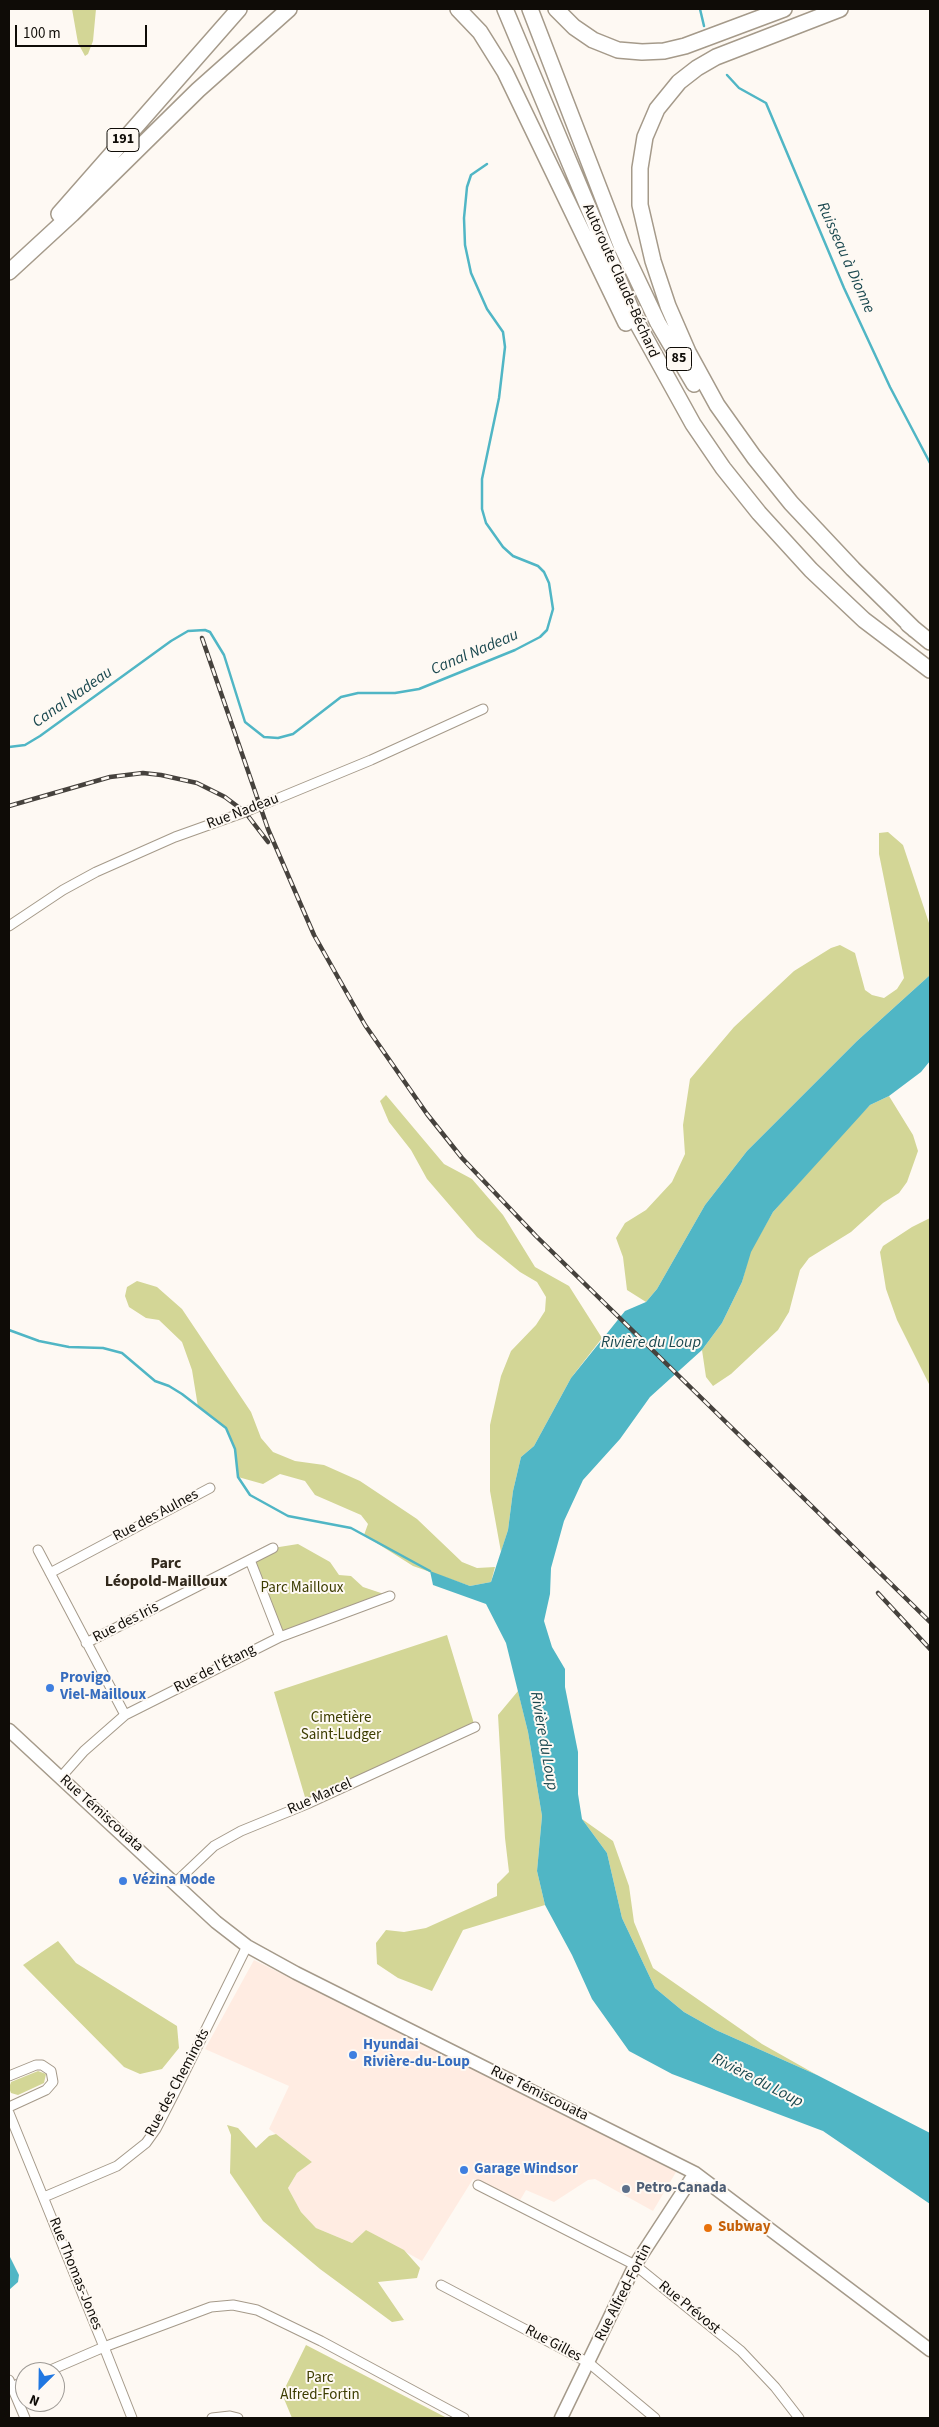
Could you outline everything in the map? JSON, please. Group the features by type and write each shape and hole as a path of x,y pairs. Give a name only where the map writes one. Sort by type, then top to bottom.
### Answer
{"highway":[{"path":"140,121 224,9"},
{"name":"191","path":"9,272 238,9"},
{"path":"9,272 72,214 198,90 288,9"},
{"path":"458,9 480,32 505,72 614,300 667,397 718,470 761,519 792,550"},
{"path":"497,9 545,104"},
{"name":"Autoroute Claude-Béchard","path":"505,9 621,288 662,371 719,462 792,550 864,620 930,670"},
{"name":"Autoroute Claude-Béchard","path":"530,9 624,252 658,323 698,390 747,460 791,514 853,577 930,642"},
{"path":"556,9 574,27 594,40 618,50 642,52 664,51 685,46 784,9"},
{"path":"840,9 716,57 697,68 675,86 657,109 646,137 640,168 640,205 651,253 668,306 691,358 717,405 749,450 791,503 853,569 915,630"}],"main road":[{"name":"Rue Témiscouata","path":"9,1730 176,1882 216,1922 247,1946 296,1973 695,2173 930,2350"},
{"name":"Rue Alfred-Fortin","path":"561,2418 635,2265 695,2173"}],"street":[{"name":"Rue Nadeau","path":"9,926 62,890 96,872 176,837 245,812 362,764 483,709"},
{"name":"Rue des Aulnes","path":"50,1573 210,1488"},
{"name":"Rue des Iris","path":"86,1643 273,1548"},
{"path":"38,1550 125,1715"},
{"path":"250,1560 280,1637"},
{"name":"Rue de l'Étang","path":"61,1777 90,1746 125,1715 280,1637 390,1596"},
{"name":"Rue Marcel","path":"176,1882 214,1846 241,1831 307,1804 475,1727"},
{"name":"Rue des Cheminots","path":"44,2197 117,2166 134,2155 146,2142 156,2129 247,1946"},
{"path":"9,2076 36,2065 42,2065 51,2071 52,2082 46,2090 9,2107"},
{"name":"Rue Thomas-Jones","path":"9,2113 104,2347 211,2307 241,2307 257,2310 321,2341 464,2418"},
{"name":"Rue Prévost","path":"478,2185 635,2265 741,2351 775,2387 799,2418"},
{"name":"Rue Gilles","path":"442,2285 589,2363 655,2418"},
{"path":"65,2364 104,2347 132,2418"},
{"path":"10,2385 25,2418"},
{"path":"212,2418 230,2416 238,2418"}],"shaded area":[{"path":"254,1960 603,2133 676,2172 653,2211 595,2179 588,2180 554,2202 526,2190 519,2202 473,2179 422,2261 366,2230 352,2243 316,2228 301,2212 288,2188 297,2173 312,2162 269,2129 289,2086 205,2049"}],"green space":[{"path":"72,9 96,9 93,41 88,54 85,56 78,43"},
{"path":"888,832 903,845 930,926 930,975 857,1041 747,1151 705,1205 657,1289 646,1302 627,1290 623,1257 616,1238 625,1223 646,1210 672,1182 685,1154 683,1125 690,1079 734,1027 794,971 831,948 840,945 855,953 865,990 872,995 884,998 897,989 904,978 879,854 879,833"},
{"path":"386,1095 444,1164 472,1179 503,1215 535,1267 569,1286 602,1338 571,1378 534,1446 521,1457 513,1491 508,1530 501,1552 490,1491 490,1425 501,1376 511,1351 536,1325 545,1311 546,1297 537,1282 520,1272 477,1237 427,1179 411,1150 389,1122 380,1101"},
{"path":"889,1096 913,1135 918,1151 907,1182 899,1193 883,1203 851,1232 809,1258 800,1270 789,1312 778,1330 731,1374 713,1386 706,1377 702,1350 722,1323 742,1282 750,1252 773,1212 870,1105"},
{"path":"930,1218 930,1386 897,1320 886,1289 880,1252 883,1246"},
{"path":"137,1281 157,1287 182,1309 251,1412 261,1438 273,1452 295,1461 324,1465 360,1481 417,1519 462,1562 477,1568 495,1567 491,1582 470,1586 413,1566 364,1535 368,1524 361,1515 315,1495 305,1481 280,1474 263,1484 238,1477 235,1449 226,1428 198,1407 192,1370 182,1342 159,1320 146,1318 129,1307 125,1296 127,1287"},
{"name":"Parc Mailloux","path":"298,1544 330,1562 339,1575 351,1576 363,1587 390,1596 280,1637 250,1560 273,1548"},
{"name":"Cimetière Saint-Ludger","path":"447,1635 475,1727 307,1804 274,1692"},
{"path":"518,1691 528,1732 542,1816 537,1871 545,1905 463,1930 432,1991 398,1978 377,1964 376,1943 386,1930 404,1932 426,1928 497,1896 497,1884 509,1872 505,1838 498,1715"},
{"path":"582,1819 613,1841 629,1886 634,1922 653,1968 762,2044 817,2075 716,2030 684,2012 655,1988 622,1918 607,1853"},
{"path":"58,1941 76,1963 177,2026 179,2048 162,2069 140,2074 124,2067 23,1965"},
{"path":"38,2071 46,2074 44,2083 18,2095 11,2093 9,2088 11,2082"},
{"path":"227,2125 238,2128 256,2148 269,2136 276,2134 312,2162 297,2173 288,2188 301,2212 316,2228 352,2243 366,2230 404,2250 420,2268 417,2278 378,2282 404,2320 392,2322 320,2269 263,2221 230,2173 231,2135"},
{"name":"Parc Alfred-Fortin","path":"306,2345 447,2418 292,2418 282,2394"}],"water":[{"name":"Rivière du Loup","path":"930,975 930,1061 921,1072 889,1096 870,1105 773,1212 751,1252 742,1282 722,1323 702,1350 650,1397 620,1439 583,1480 564,1521 551,1568 550,1594 544,1621 552,1647 565,1669 565,1687 578,1752 578,1794 582,1819 607,1853 622,1918 655,1988 684,2012 716,2030 817,2075 930,2133 930,2204 823,2131 672,2074 629,2051 592,1999 572,1955 545,1905 537,1871 542,1816 528,1732 506,1643 486,1604 433,1585 430,1571 470,1586 491,1582 508,1530 513,1491 521,1457 534,1446 571,1378 625,1311 646,1302 657,1289 705,1205 747,1151 857,1041"},
{"path":"9,2255 19,2275 18,2282 9,2290"}],"waterway":[{"name":"Ruisseau à Dionne","path":"700,9 704,26"},
{"name":"Ruisseau à Dionne","path":"727,75 739,88 766,103 844,288 890,387 930,463"},
{"name":"Canal Nadeau","path":"9,747 25,745 40,736 171,641 188,631 205,630 210,632 224,655 245,722 264,737 278,738 293,734 341,697 358,693 395,693 419,689 515,650 540,637 547,630 553,609 549,583 544,572 538,566 513,556 503,547 486,523 482,509 482,479 499,398 505,347 503,332 487,309 471,273 465,245 464,218 467,187 471,175 487,164"},
{"path":"9,1330 39,1341 69,1347 103,1348 122,1353 155,1381 169,1386 182,1394 226,1428 235,1449 238,1477 250,1495 288,1516 351,1528 430,1571"}],"railway":[{"path":"202,638 268,829 314,935 365,1025 427,1114 462,1158 536,1236 930,1622"},
{"path":"9,806 110,777 143,773 161,775 197,783 225,797 245,812 268,842"},
{"path":"878,1593 930,1649"}],"place":[{"name":"Provigo Viel-Mailloux","path":"50,1688"},
{"name":"Vézina Mode","path":"123,1881"},
{"name":"Hyundai Rivière-du-Loup","path":"353,2055"},
{"name":"Garage Windsor","path":"464,2170"},
{"name":"Petro-Canada","path":"626,2189"},
{"name":"Subway","path":"708,2228"}],"district":[{"name":"Parc Léopold-Mailloux","path":"166,1573"}]}
